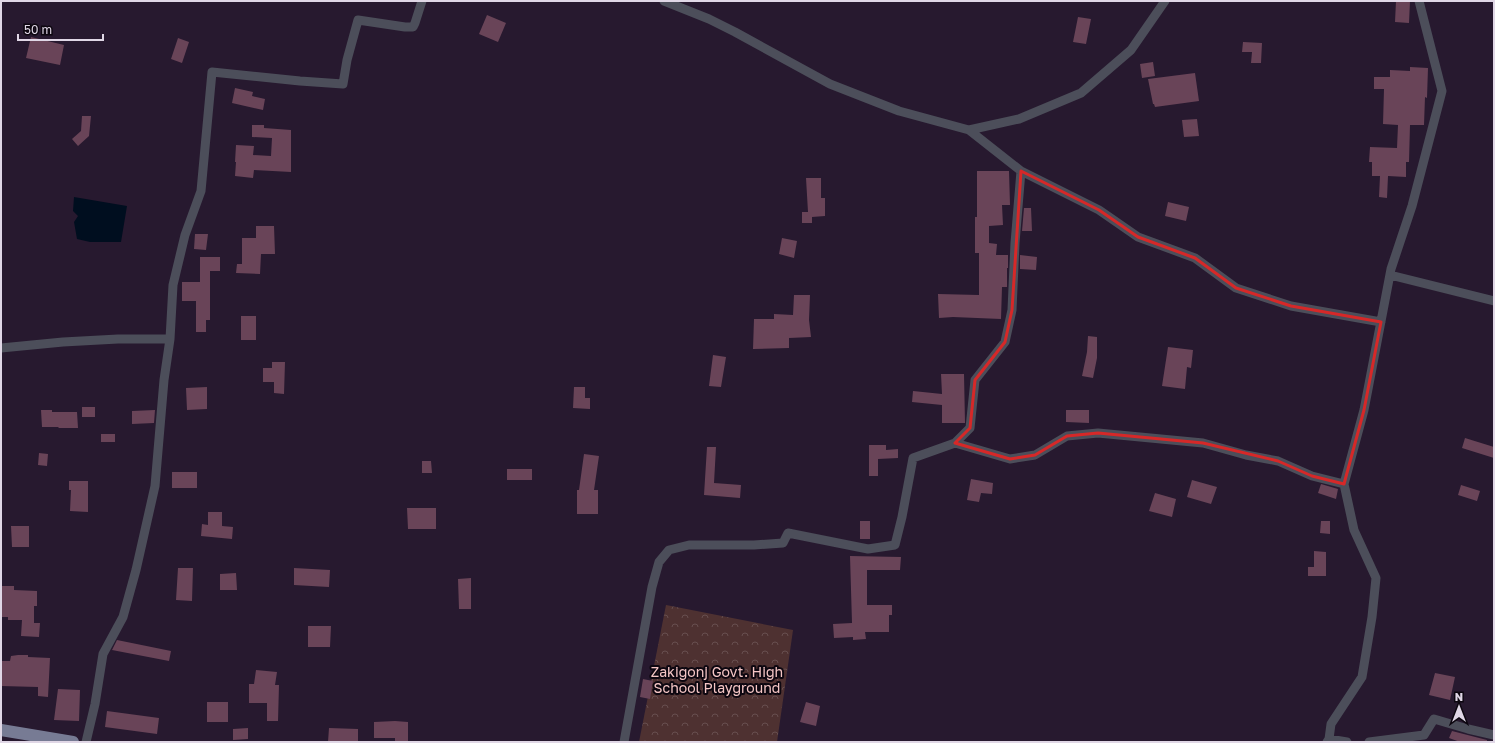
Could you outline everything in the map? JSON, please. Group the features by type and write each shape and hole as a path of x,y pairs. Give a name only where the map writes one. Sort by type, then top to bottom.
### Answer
{"main road":[{"path":"1,730 73,742"}],"street":[{"path":"86,742 95,704 103,654 123,617 146,528 155,486 164,380 170,339 172,285 185,235 201,192 212,72 343,84 347,60 358,20 413,27 422,1"},
{"path":"664,1 696,13 735,32 830,84 899,111 969,130 1021,171 1099,210 1138,237 1195,258 1236,288 1291,306 1381,322"},
{"path":"969,130 1019,119 1081,93 1131,50 1165,1"},
{"path":"1347,742 1328,741 1331,724 1362,677 1372,617 1376,578 1354,530 1344,484 1364,410 1390,275 1412,206 1442,92 1419,1"},
{"path":"624,742 652,587 659,562 669,550 689,545 754,545 783,543 788,533 868,548 895,545 913,458 955,443 970,428 975,380 1006,342 1012,310 1015,243 1021,171"},
{"path":"1390,275 1494,301"},
{"path":"1,348 63,342 118,339 170,339"},
{"path":"955,443 1010,459 1035,455 1067,436 1098,433 1203,443 1246,455 1278,461 1312,476 1344,484"},
{"path":"1369,742 1424,735 1434,719 1494,735"}],"highlighted area":[{"path":"1021,171 1099,210 1138,237 1195,258 1236,288 1291,306 1381,322 1364,410 1344,484 1312,476 1278,461 1203,443 1098,433 1067,436 1035,455 1010,459 955,443 970,428 975,380 1005,342 1012,310"}],"green space":[{"name":"Zakigonj Govt. High School Playground","path":"666,605 793,630 777,742 639,742"}],"water":[{"path":"74,197 127,206 121,242 90,242 77,239 74,222 78,216 73,211"}],"building":[{"path":"1396,1 1410,1 1409,23 1395,22"},
{"path":"487,15 506,23 498,42 479,34"},
{"path":"1078,17 1091,19 1086,44 1073,42"},
{"path":"31,37 64,45 60,65 26,58"},
{"path":"178,38 189,42 182,63 171,59"},
{"path":"1243,42 1262,43 1261,63 1251,63 1252,52 1242,52"},
{"path":"1153,62 1155,76 1142,78 1140,64"},
{"path":"1410,67 1428,68 1424,125 1410,125 1409,162 1406,162 1406,177 1388,176 1387,198 1379,197 1380,176 1372,176 1372,162 1369,162 1370,147 1397,148 1398,125 1383,124 1384,89 1374,89 1374,77 1390,77 1390,70 1410,71"},
{"path":"1195,73 1199,101 1155,107 1153,104 1148,79"},
{"path":"235,88 253,92 252,96 265,99 263,110 232,103"},
{"path":"82,116 91,116 89,136 78,146 72,139 81,131"},
{"path":"1197,119 1199,136 1184,137 1182,120"},
{"path":"252,125 264,125 264,128 291,130 291,172 254,170 253,178 235,176 236,145 254,146 253,155 271,156 272,138 252,137"},
{"path":"977,171 1009,171 1010,205 1002,205 1003,225 989,226 989,243 997,244 996,255 1008,255 1007,287 1002,287 1001,319 953,317 939,318 938,294 979,295 979,253 975,253"},
{"path":"806,178 821,178 821,198 825,198 825,216 812,217 812,223 802,223 802,212 808,212"},
{"path":"1168,202 1189,207 1186,221 1165,216"},
{"path":"1024,208 1031,208 1032,231 1022,231"},
{"path":"256,226 274,226 275,254 261,254 260,274 236,273 237,264 242,264 242,238 256,238"},
{"path":"195,234 208,234 206,250 194,249"},
{"path":"782,238 797,241 794,258 779,254"},
{"path":"1020,255 1037,257 1036,270 1020,269"},
{"path":"200,257 220,257 220,271 210,271 210,320 206,320 206,332 196,332 196,301 182,301 182,282 200,282"},
{"path":"794,295 810,295 809,320 811,337 789,338 789,348 753,349 754,319 774,319 774,314 793,315"},
{"path":"241,316 256,316 256,340 241,340"},
{"path":"1088,336 1097,337 1097,358 1093,378 1082,376 1087,352"},
{"path":"1168,347 1193,350 1191,368 1187,367 1185,389 1162,386"},
{"path":"713,355 726,357 721,387 709,386"},
{"path":"272,362 285,362 284,394 274,393 274,382 263,382 263,368 272,368"},
{"path":"941,374 964,374 965,423 942,423 942,405 912,402 913,391 942,394"},
{"path":"207,387 207,409 187,410 186,388"},
{"path":"574,387 585,387 585,398 590,398 590,409 573,408"},
{"path":"82,407 95,407 95,417 82,417"},
{"path":"41,410 52,410 52,412 77,412 78,428 42,427"},
{"path":"155,410 154,423 132,424 132,411"},
{"path":"1066,410 1089,410 1089,423 1066,422"},
{"path":"101,434 115,434 115,442 101,442"},
{"path":"1465,438 1494,447 1494,458 1462,448"},
{"path":"869,445 886,445 886,450 898,449 898,458 878,459 878,476 869,476"},
{"path":"707,447 716,447 714,483 741,485 740,498 704,495"},
{"path":"39,453 48,454 47,466 38,465"},
{"path":"584,454 599,456 594,490 598,490 598,514 577,514 577,490 579,490"},
{"path":"422,461 431,461 432,473 422,473"},
{"path":"507,469 532,469 532,480 507,480"},
{"path":"172,472 197,472 197,488 172,488"},
{"path":"971,479 993,483 992,494 981,493 979,502 967,500"},
{"path":"1192,480 1217,487 1211,504 1187,497"},
{"path":"69,481 88,481 88,512 70,511 71,490 69,490"},
{"path":"1321,484 1338,489 1336,499 1318,493"},
{"path":"1461,485 1480,491 1477,501 1458,495"},
{"path":"1155,493 1176,499 1172,517 1149,511"},
{"path":"407,508 436,508 436,529 408,529"},
{"path":"208,512 222,512 222,526 233,527 232,539 201,536 202,524 208,525"},
{"path":"860,521 870,521 870,539 860,539"},
{"path":"1321,521 1330,521 1330,534 1320,533"},
{"path":"11,526 29,526 29,547 12,547"},
{"path":"1314,551 1326,552 1326,576 1308,576 1308,567 1314,567"},
{"path":"850,556 901,557 900,570 867,570 867,605 892,605 892,615 889,615 889,632 865,632 866,639 853,640 853,637 834,638 833,624 852,623"},
{"path":"178,568 193,568 192,601 176,600"},
{"path":"294,568 330,570 329,587 294,585"},
{"path":"236,573 237,590 220,590 220,574"},
{"path":"471,578 471,609 459,609 458,579"},
{"path":"1,586 14,586 14,590 37,591 37,606 34,606 34,623 40,623 39,637 21,636 22,620 8,620 8,617 1,617"},
{"path":"308,626 331,626 330,647 308,647"},
{"path":"117,640 171,651 169,661 112,650"},
{"path":"18,655 50,658 48,697 38,696 38,687 1,686 1,661 10,661 11,656"},
{"path":"256,670 277,672 275,685 279,685 278,721 267,721 267,703 249,703 249,684 254,684"},
{"path":"1435,673 1455,677 1450,700 1429,695"},
{"path":"643,679 653,681 650,699 640,697"},
{"path":"58,689 80,690 79,721 54,720"},
{"path":"207,702 228,702 228,722 207,722"},
{"path":"806,702 820,706 816,726 800,722"},
{"path":"107,711 159,718 157,734 105,727"},
{"path":"374,722 408,722 408,742 395,742 395,738 374,738"},
{"path":"248,728 248,739 233,740 233,729"},
{"path":"329,728 358,729 358,742 328,742"},
{"path":"1452,731 1487,740 1487,742 1460,742 1449,738"}]}
